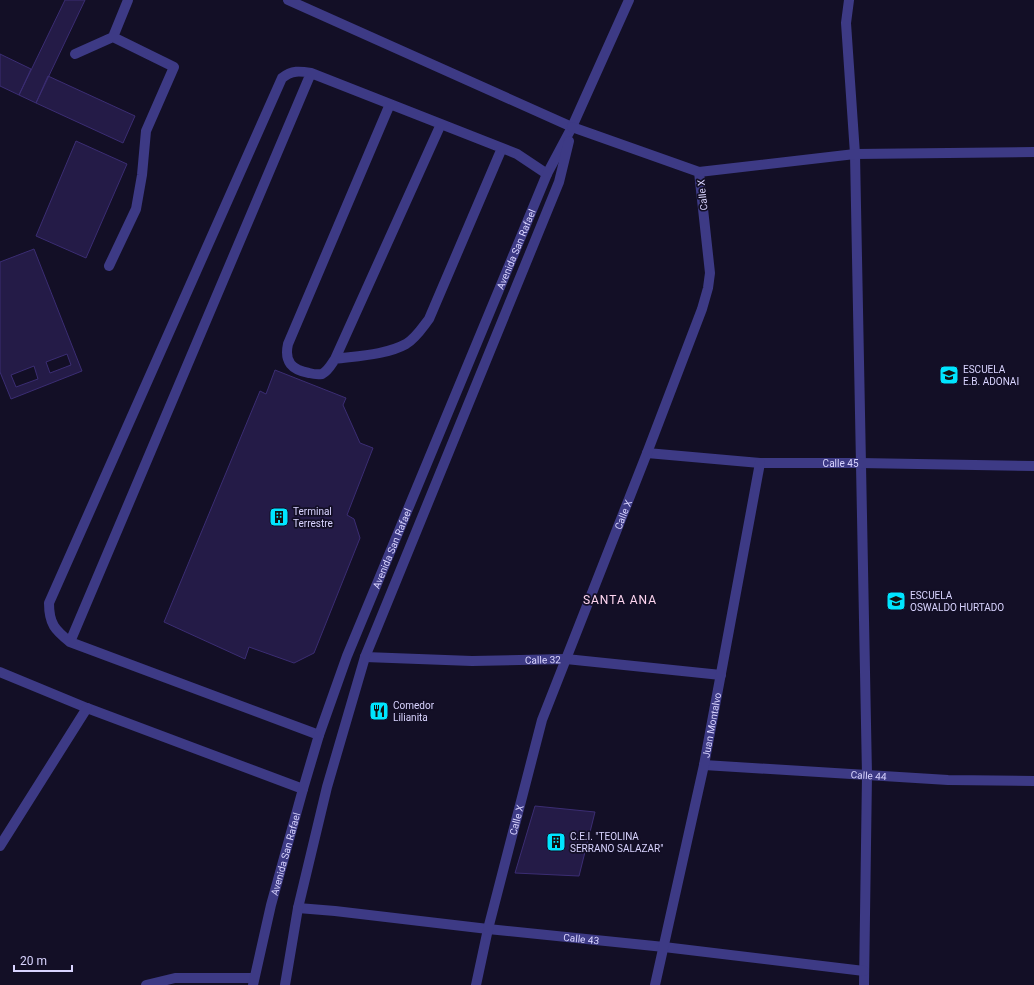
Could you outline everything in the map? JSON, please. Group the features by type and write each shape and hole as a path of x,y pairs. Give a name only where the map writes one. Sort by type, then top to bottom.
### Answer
{"street":[{"path":"75,54 113,37 128,0"},
{"name":"Calle X","path":"288,0 572,127 699,172 710,273 708,288 702,309 647,453 542,720 488,929 476,985"},
{"name":"Avenida San Rafael","path":"254,981 271,905 303,789 319,735 347,656 547,174 572,127 629,0"},
{"path":"849,0 846,23 855,154 867,775 864,985"},
{"path":"109,266 136,209 142,175 146,131 174,67 113,37"},
{"path":"319,735 70,642 57,631 52,623 49,613 49,603 282,78 296,70 312,73 517,154 547,174"},
{"path":"70,642 312,73"},
{"path":"390,104 288,344 286,352 288,360 300,372 316,375 322,373 329,368 335,360 441,124"},
{"name":"Avenida San Rafael","path":"284,985 298,908 327,787 365,657 559,182 572,127"},
{"path":"335,360 392,351 407,344 419,333 429,319 502,148"},
{"path":"699,172 855,154 1034,152"},
{"name":"Calle 45","path":"647,453 760,463 1034,466"},
{"name":"Juan Montalvo","path":"655,985 704,766 760,463"},
{"name":"Calle 32","path":"365,657 472,661 566,660 721,675"},
{"path":"0,672 87,708 303,789"},
{"path":"0,846 87,708"},
{"name":"Calle 44","path":"704,766 948,780 1034,781"},
{"name":"Calle 43","path":"298,908 488,929 664,946 864,971"},
{"path":"146,985 175,978 254,981"}],"building":[{"path":"65,0 85,0 36,103 19,95"},
{"path":"0,54 31,69 19,95 0,86"},
{"path":"48,76 135,116 123,143 36,103"},
{"path":"76,141 127,164 86,258 36,236"},
{"path":"34,249 82,371 11,399 0,372 0,262","holes":["67,354 71,365 50,373 46,362","34,366 38,379 16,387 11,375"]},
{"name":"Terminal Terrestre","path":"275,370 346,398 343,405 360,443 373,448 347,515 354,519 360,538 314,653 294,663 249,647 245,659 164,622 260,391 266,394"},
{"name":"C.E.I. \"TEOLINA SERRANO SALAZAR\"","path":"535,806 595,812 579,876 515,873"}],"place":[{"name":"ESCUELA E.B. ADONAI","path":"949,375"},
{"name":"Terminal Terrestre","path":"279,517"},
{"name":"ESCUELA OSWALDO HURTADO","path":"896,601"},
{"name":"Comedor Lilianita","path":"379,711"},
{"name":"C.E.I. \"TEOLINA SERRANO SALAZAR\"","path":"556,842"}],"district":[{"name":"SANTA ANA","path":"620,600"}]}
